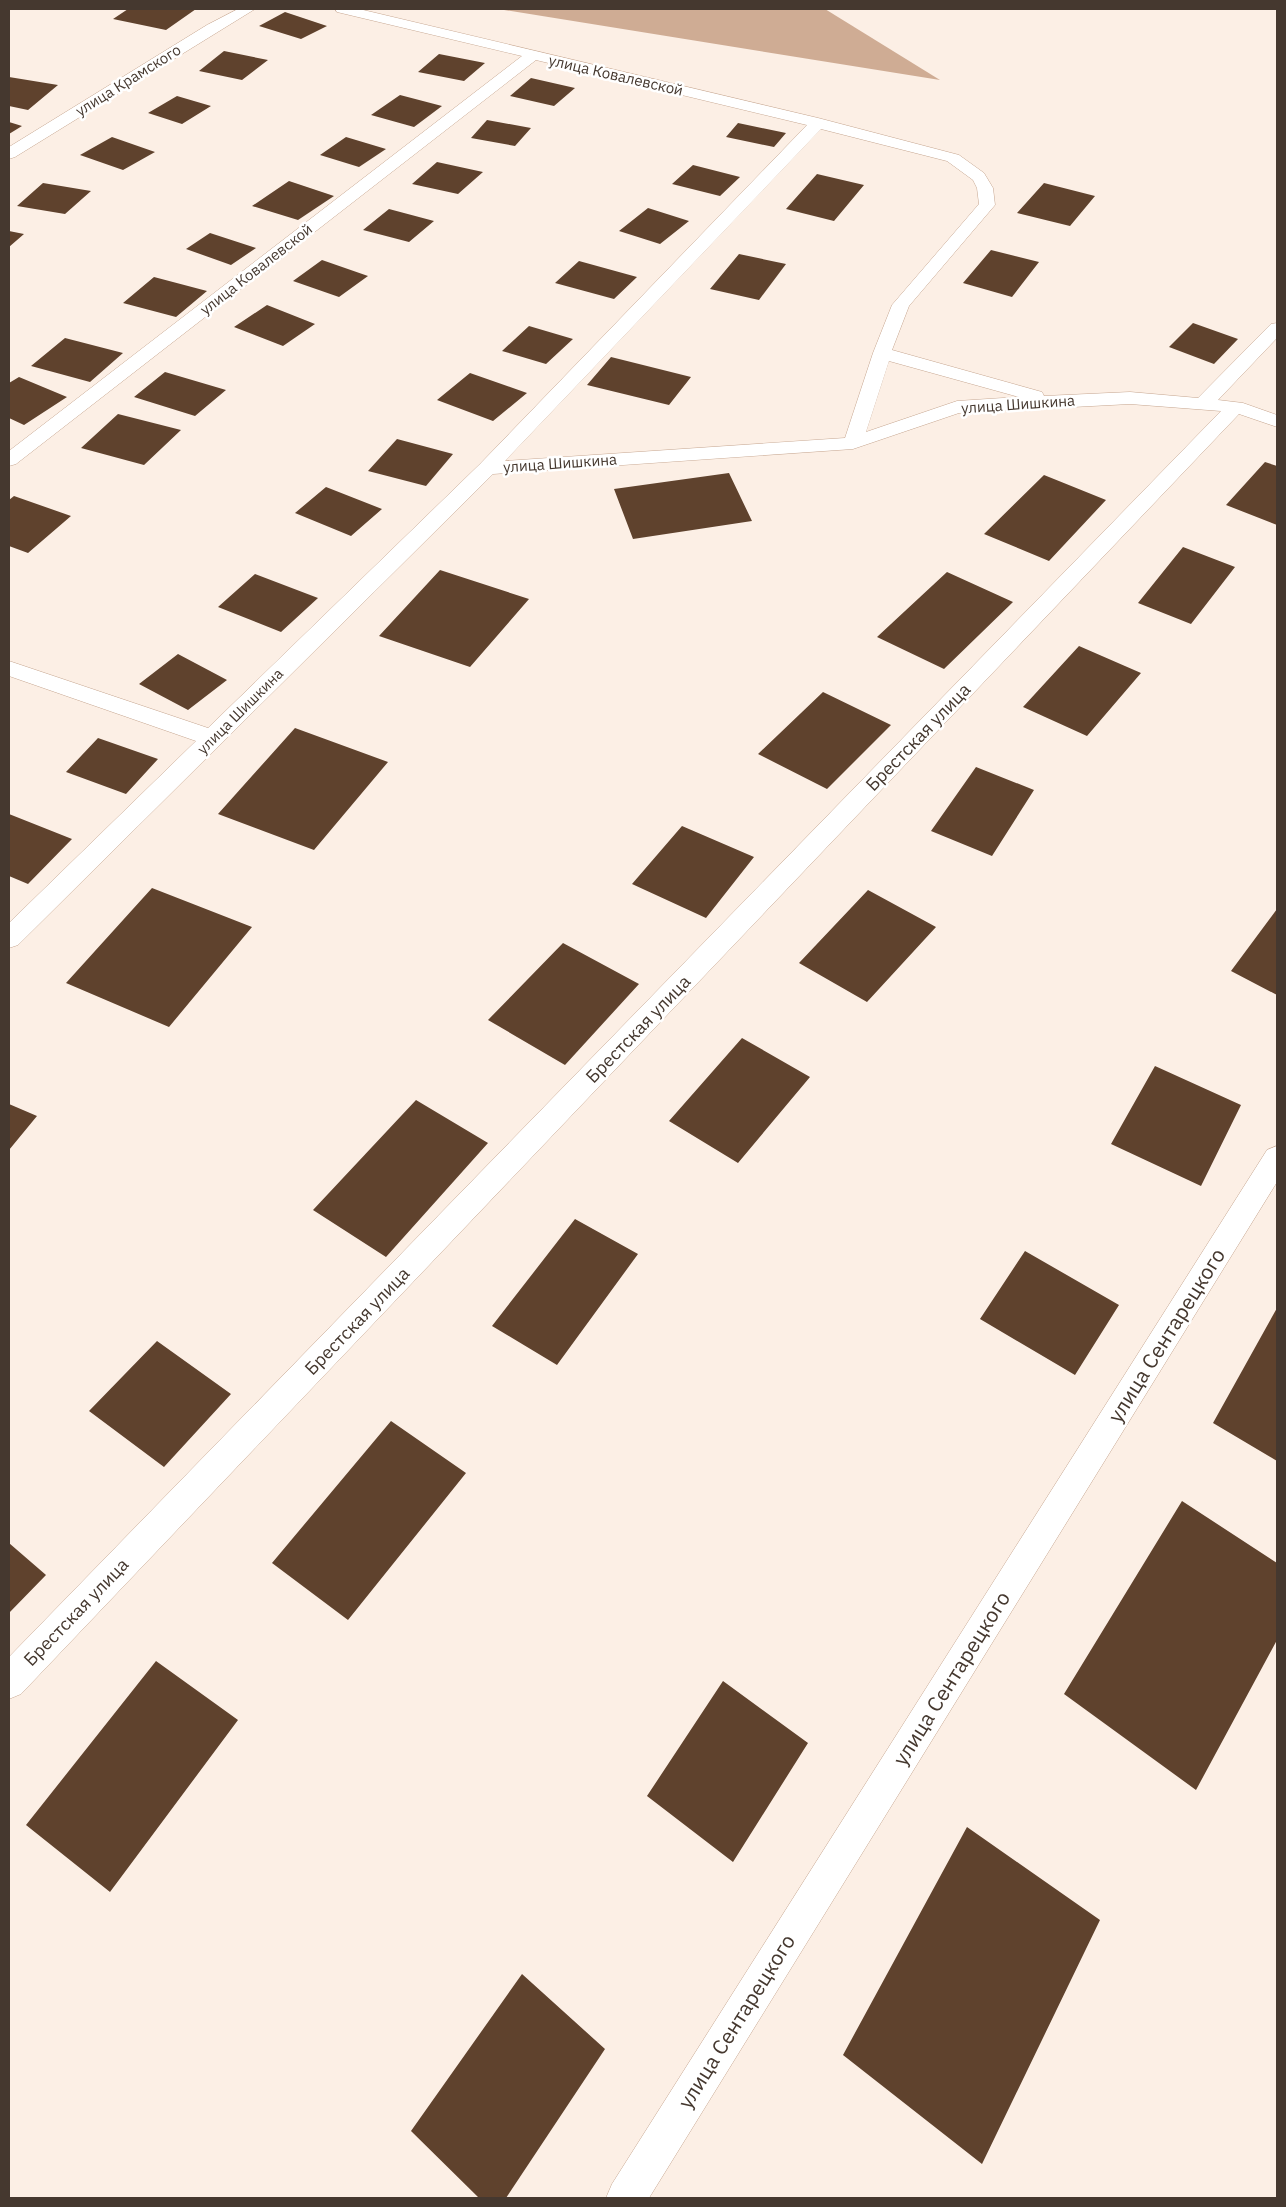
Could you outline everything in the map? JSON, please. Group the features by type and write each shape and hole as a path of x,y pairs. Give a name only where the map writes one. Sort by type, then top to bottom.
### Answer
{"street":[{"name":"улица Крамского","path":"9,154 212,28 248,9"},
{"path":"342,9 533,55"},
{"name":"улица Ковалевской","path":"9,460 533,55 818,123 953,158 972,169 987,189 987,204 901,305 882,353 853,443"},
{"path":"487,468 818,123"},
{"path":"1203,404 1277,328"},
{"path":"882,353 1053,401"},
{"name":"улица Шишкина","path":"9,938 487,468 853,443 957,407 1130,398 1236,407"},
{"path":"1236,407 1277,421"},
{"name":"Брестская улица","path":"9,1682 1236,407"},
{"path":"9,668 212,738"},
{"name":"улица Сентарецкого","path":"626,2198 1277,1158"}],"shaded area":[{"path":"498,9 825,9 940,80"}],"building":[{"path":"128,9 196,9 166,30 113,19"},
{"path":"285,12 327,26 301,39 259,26"},
{"path":"224,51 268,60 242,80 199,71"},
{"path":"439,54 485,63 464,81 418,72"},
{"path":"9,77 58,85 28,110 9,106"},
{"path":"531,78 575,88 554,106 510,96"},
{"path":"400,95 442,106 414,127 371,115"},
{"path":"177,96 211,106 182,124 148,113"},
{"path":"487,120 531,128 515,146 471,138"},
{"path":"9,122 22,126 9,134"},
{"path":"738,123 786,133 774,147 726,137"},
{"path":"112,137 155,152 123,170 80,155"},
{"path":"346,137 386,149 359,167 320,155"},
{"path":"437,162 483,172 458,194 412,184"},
{"path":"693,165 740,177 720,196 672,184"},
{"path":"817,174 864,185 834,221 786,209"},
{"path":"289,181 334,196 298,220 252,206"},
{"path":"43,183 91,191 65,214 17,206"},
{"path":"1044,183 1095,196 1070,226 1017,213"},
{"path":"648,208 689,221 660,244 619,231"},
{"path":"389,209 434,221 409,242 363,230"},
{"path":"9,231 24,234 9,247"},
{"path":"210,233 256,248 231,265 186,249"},
{"path":"991,250 1039,262 1012,297 963,283"},
{"path":"739,254 786,264 759,300 710,289"},
{"path":"322,260 368,276 339,297 293,281"},
{"path":"579,261 637,277 614,299 555,283"},
{"path":"154,277 207,291 176,317 123,303"},
{"path":"267,305 315,324 283,346 234,327"},
{"path":"1193,323 1238,339 1214,364 1169,347"},
{"path":"529,326 573,339 546,364 502,351"},
{"path":"65,338 123,353 90,382 31,366"},
{"path":"611,357 691,377 669,405 587,385"},
{"path":"165,372 226,390 195,416 134,397"},
{"path":"470,373 527,393 493,421 437,400"},
{"path":"19,377 67,397 24,425 9,418 9,383"},
{"path":"118,414 181,430 144,465 81,448"},
{"path":"397,439 453,454 426,486 368,471"},
{"path":"1265,462 1277,466 1277,525 1226,505"},
{"path":"729,473 752,521 633,539 614,489"},
{"path":"1044,475 1106,500 1049,561 984,534"},
{"path":"326,487 382,509 351,536 295,513"},
{"path":"14,496 71,516 28,553 9,546 9,500"},
{"path":"1183,547 1235,567 1191,624 1138,603"},
{"path":"440,570 529,599 470,667 379,636"},
{"path":"947,572 1013,602 944,669 877,637"},
{"path":"255,574 318,598 281,632 218,607"},
{"path":"1079,646 1141,673 1087,736 1023,707"},
{"path":"178,654 227,680 188,710 139,684"},
{"path":"823,692 891,725 827,789 758,754"},
{"path":"295,728 388,762 314,850 218,814"},
{"path":"98,738 158,759 126,794 66,772"},
{"path":"976,767 1034,790 992,856 931,831"},
{"path":"9,814 72,839 28,884 9,876"},
{"path":"682,826 754,857 706,918 632,884"},
{"path":"152,888 252,927 169,1027 66,983"},
{"path":"868,890 936,927 867,1002 799,963"},
{"path":"1277,909 1277,995 1231,971"},
{"path":"563,943 639,984 565,1065 488,1020"},
{"path":"742,1038 810,1077 738,1163 669,1121"},
{"path":"1155,1066 1241,1105 1201,1186 1111,1144"},
{"path":"416,1100 488,1143 386,1257 313,1210"},
{"path":"9,1104 37,1116 9,1150"},
{"path":"575,1219 638,1254 557,1365 492,1326"},
{"path":"1025,1251 1119,1305 1075,1375 980,1319"},
{"path":"1277,1308 1277,1461 1213,1423"},
{"path":"157,1341 231,1394 164,1467 89,1411"},
{"path":"391,1421 466,1473 348,1620 272,1563"},
{"path":"1182,1501 1277,1563 1277,1640 1196,1790 1064,1694"},
{"path":"9,1543 46,1575 9,1613"},
{"path":"156,1661 238,1720 110,1892 26,1825"},
{"path":"723,1681 808,1743 733,1862 647,1796"},
{"path":"967,1827 1100,1920 982,2164 843,2055"},
{"path":"522,1974 605,2049 506,2198 479,2198 411,2131"}]}
